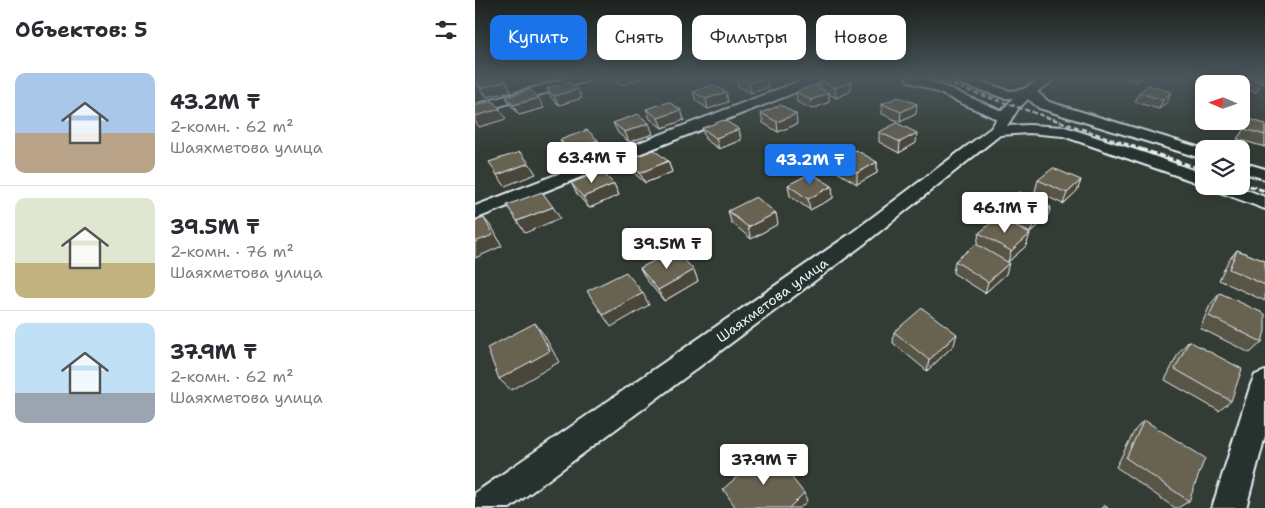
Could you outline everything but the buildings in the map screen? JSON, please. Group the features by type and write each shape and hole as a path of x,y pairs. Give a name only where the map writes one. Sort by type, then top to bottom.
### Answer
{"street":[{"path":"475,109 500,102"},
{"path":"475,213 760,102"},
{"path":"963,102 1000,124 1065,132 1195,177"},
{"name":"Шаяхметова улица","path":"482,508 857,239 1000,124 1020,102"},
{"path":"1040,102 1044,105 1195,151"},
{"path":"1250,170 1265,174"},
{"path":"1244,195 1265,203"},
{"path":"1229,508 1265,384"}],"railway":[{"path":"1002,102 1144,150"},
{"path":"1144,150 1195,167"},
{"path":"1250,186 1265,191"}]}
